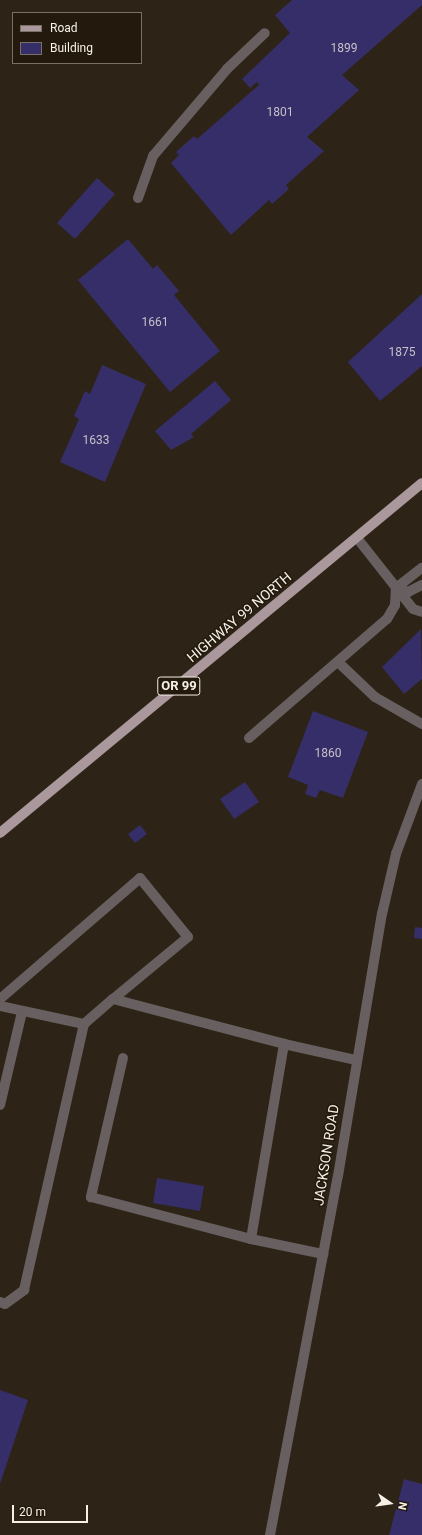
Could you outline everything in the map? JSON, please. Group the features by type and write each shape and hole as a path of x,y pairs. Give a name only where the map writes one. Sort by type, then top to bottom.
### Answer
{"main road":[{"name":"HIGHWAY 99 NORTH","path":"0,834 422,483"}],"street":[{"path":"138,198 153,156 227,69 265,33"},
{"path":"357,538 413,609 422,612"},
{"path":"249,738 387,619 395,605 396,588 422,568"},
{"path":"396,588 408,592 422,585"},
{"path":"338,662 375,697 422,724"},
{"name":"JACKSON ROAD","path":"270,1535 323,1254 356,1060 396,854 422,784"},
{"path":"0,999 140,878 188,937 84,1024 24,1290 5,1304 0,1302"},
{"path":"113,999 284,1044 356,1060"},
{"path":"0,1006 22,1012 84,1024"},
{"path":"0,1105 22,1012"},
{"path":"251,1239 284,1044"},
{"path":"122,1058 91,1197 251,1239 323,1254"}],"building":[{"path":"292,0 422,0 422,5 342,75 359,90 307,137 324,151 286,185 289,189 272,204 269,200 231,235 171,163 179,155 176,152 194,136 197,139 259,85 257,82 250,88 242,79 290,33 275,15"},
{"path":"97,178 115,194 75,239 57,223"},
{"path":"128,239 153,269 157,265 179,291 174,295 220,351 170,392 78,280"},
{"path":"422,294 422,366 380,401 348,362"},
{"path":"102,365 146,384 105,482 60,462 79,419 74,416 85,391 90,394"},
{"path":"215,381 231,400 191,434 194,437 171,450 155,431"},
{"path":"421,629 422,679 404,694 382,667"},
{"path":"313,711 368,732 343,798 320,790 316,798 305,794 308,785 288,777"},
{"path":"245,782 259,802 234,819 220,799"},
{"path":"140,825 147,834 135,843 128,834"},
{"path":"415,927 422,928 422,939 414,938"},
{"path":"157,1178 204,1186 200,1211 153,1203"},
{"path":"0,1390 28,1400 0,1484"},
{"path":"404,1479 422,1484 422,1535 389,1535"}]}
